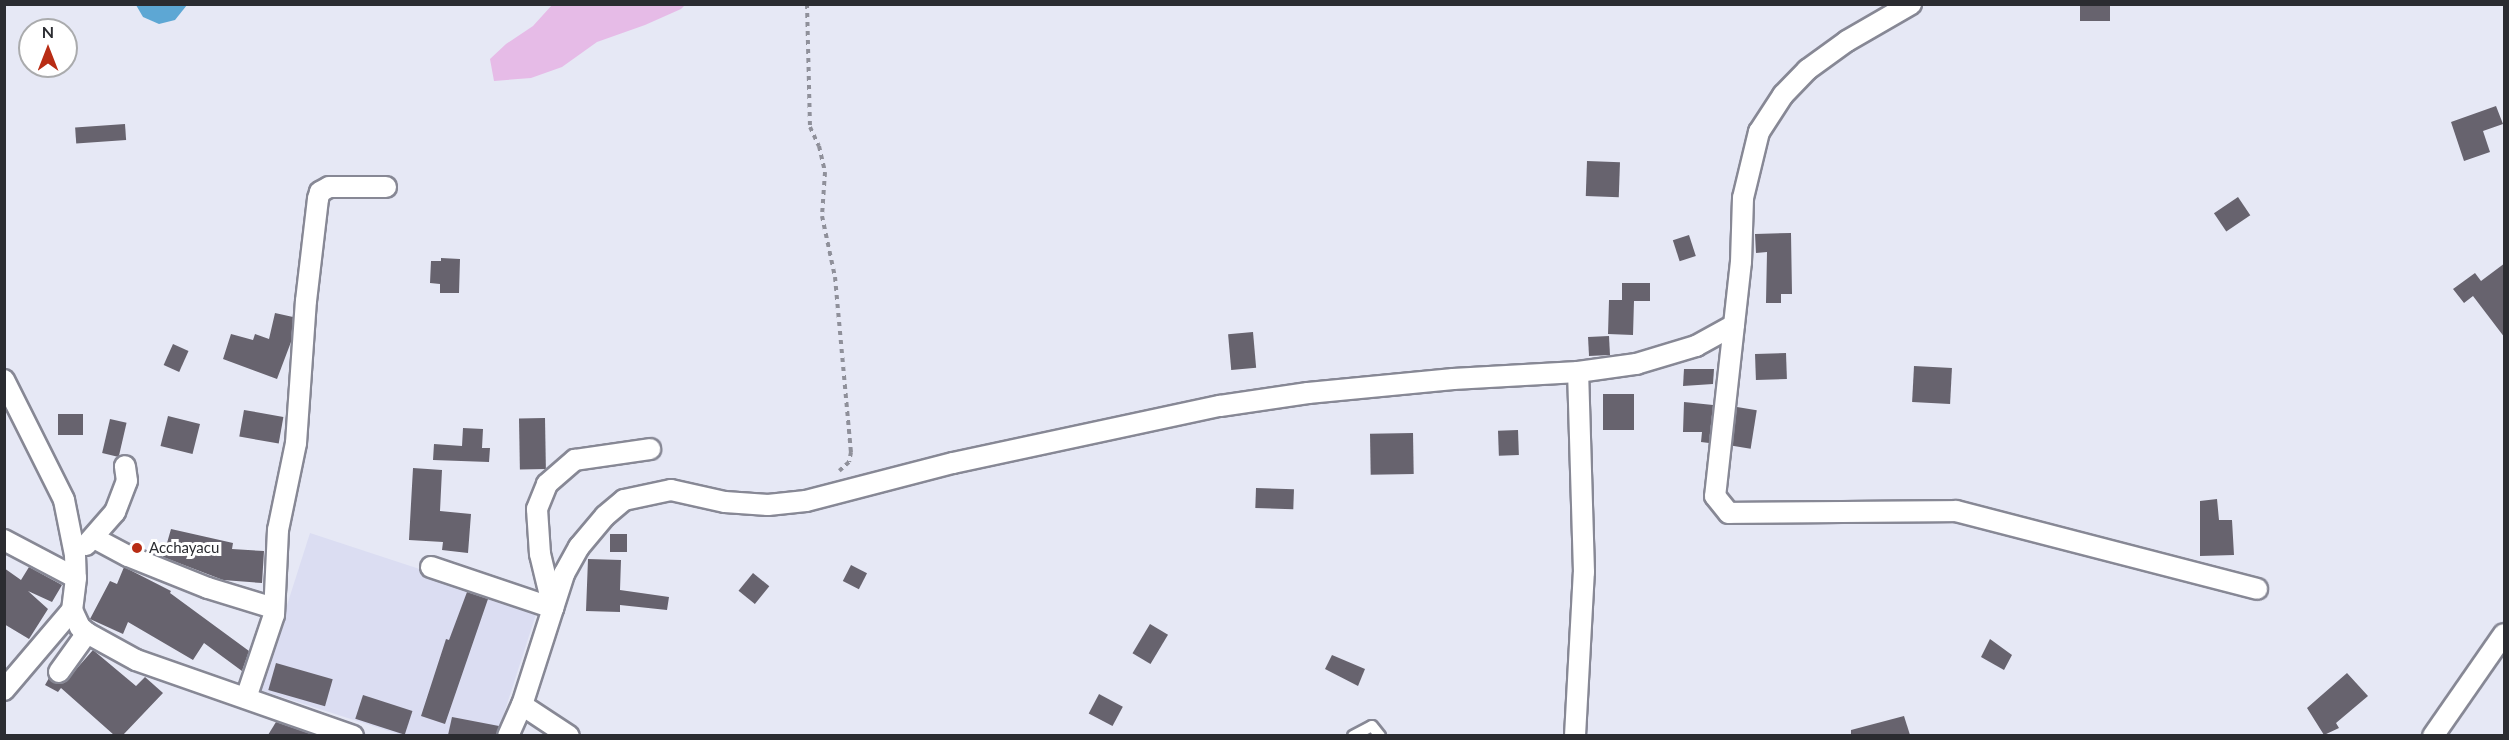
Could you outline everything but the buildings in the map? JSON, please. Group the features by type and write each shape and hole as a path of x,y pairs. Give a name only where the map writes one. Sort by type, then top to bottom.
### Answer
{"street":[{"path":"1911,4 1847,41 1807,70 1783,95 1759,132 1743,198 1741,262 1715,496 1729,513 1956,511 2257,589"},
{"path":"246,698 274,615 278,530 296,443 306,301 320,192 329,187 386,187"},
{"path":"508,735 522,705 564,574 579,548 604,516 624,500 671,490 725,502 768,505 806,501 953,463 1220,406 1308,393 1453,379 1578,372 1636,364 1696,346 1734,325"},
{"path":"1575,735 1584,572 1578,372"},
{"path":"4,380 64,500 75,555 76,578 72,610 80,627 136,660 353,735"},
{"path":"553,608 540,554 537,509 547,484 575,460 650,449"},
{"path":"75,555 94,538 115,512 127,481 125,466"},
{"path":"94,538 128,556 208,588 267,606"},
{"path":"4,540 76,578"},
{"path":"431,567 553,608"},
{"path":"4,690 72,610"},
{"path":"59,672 87,633"},
{"path":"2433,735 2505,634"},
{"path":"522,705 568,735"}],"lane":[{"path":"1353,735 1372,726 1380,735"}],"path":[{"path":"807,4 810,127 819,146 825,172 822,216 835,277 851,452 849,462 835,473"}],"shaded area":[{"path":"552,5 685,5 645,25 597,42 562,67 531,78 494,81 490,59 506,44 533,26"},
{"path":"310,533 538,608 497,735 401,735 260,690"}],"water":[{"path":"136,5 187,5 175,20 159,24 143,17"}],"place":[{"name":"Acchayacu","path":"137,548"}]}
